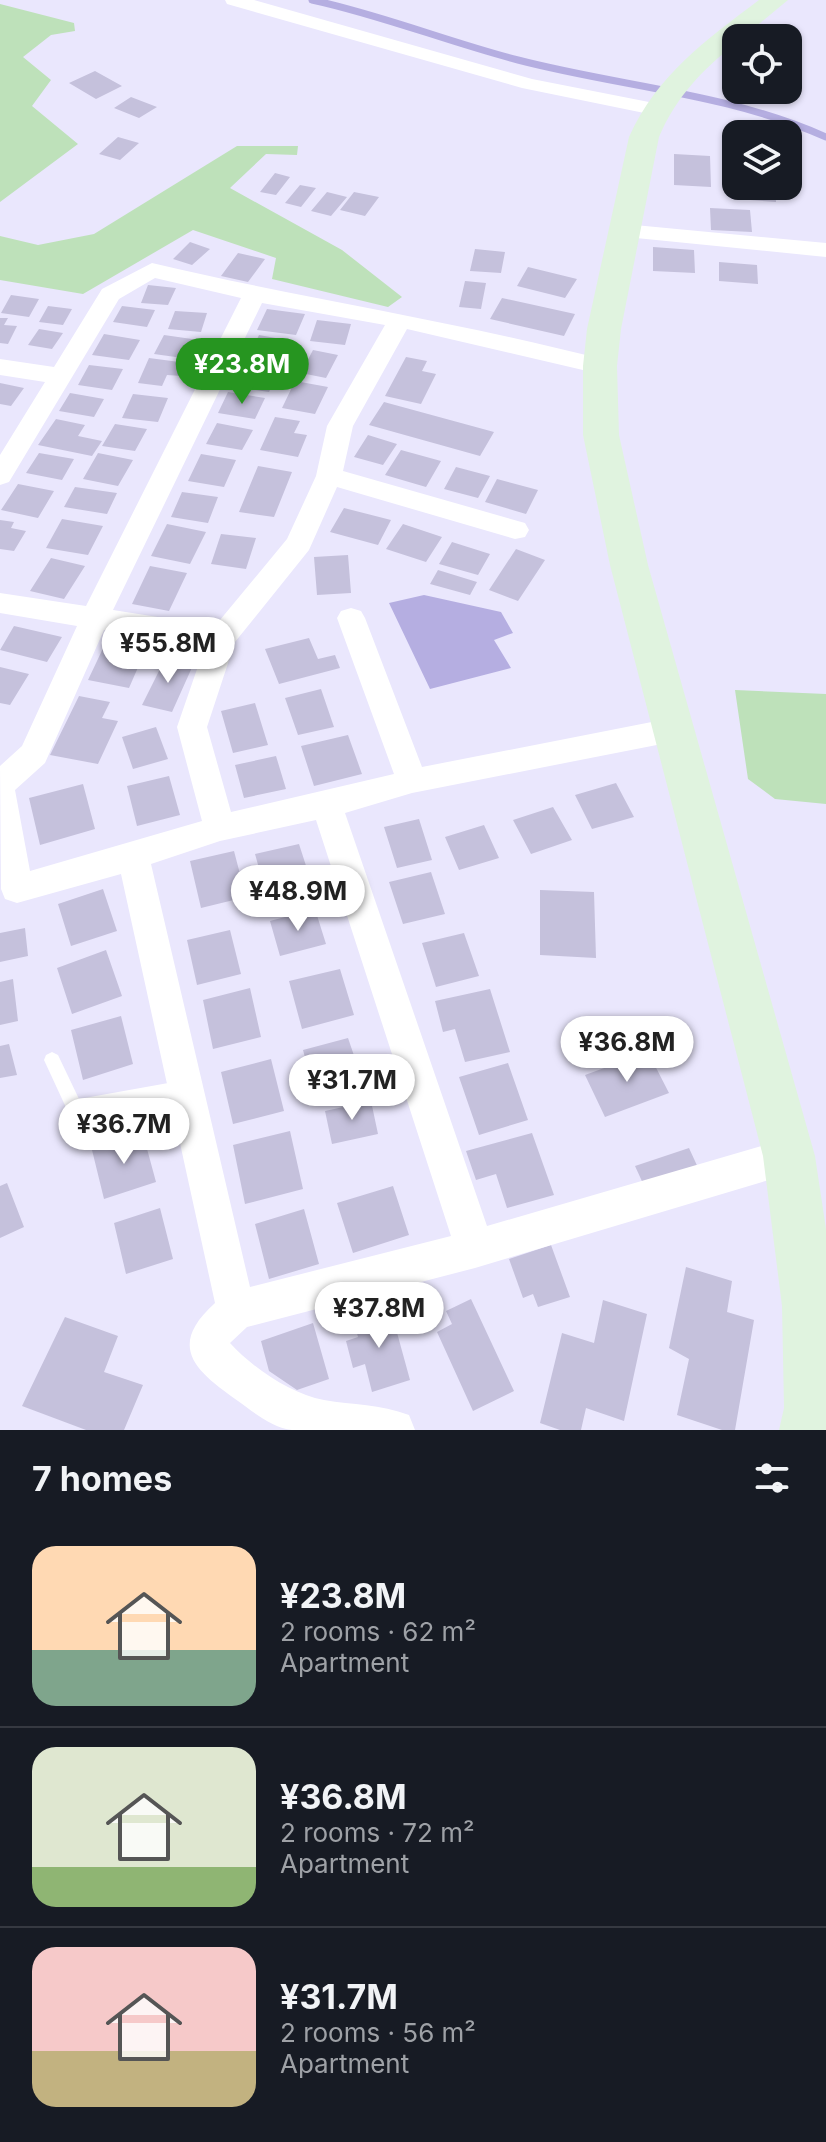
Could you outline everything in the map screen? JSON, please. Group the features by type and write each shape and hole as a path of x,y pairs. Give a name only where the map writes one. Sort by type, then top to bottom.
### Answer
{"street":[{"path":"234,0 529,84 654,109"},
{"path":"775,0 693,64 654,109 644,137 624,231 600,366 601,435 629,565 672,730 789,1156 810,1306 813,1408 808,1430"},
{"path":"624,231 826,250"},
{"path":"0,476 110,294 152,270 255,294 400,320 600,366"},
{"path":"0,785 34,754 94,619 255,294"},
{"path":"220,828 192,727 222,638 299,543 329,476 340,426 400,320"},
{"path":"0,367 60,376"},
{"path":"329,476 515,530"},
{"path":"0,603 222,638"},
{"path":"351,618 412,781"},
{"path":"0,791 17,889 133,857 220,828 327,805 412,781 672,730"},
{"path":"327,805 475,1249"},
{"path":"133,857 236,1310"},
{"path":"394,1430 381,1425 317,1420 252,1388 209,1352 211,1333 236,1310 475,1249 789,1156"}],"lane":[{"path":"52,1060 75,1108 185,1087"}],"green space":[{"path":"0,4 74,23 75,31 51,35 23,57 51,80 32,106 78,144 0,202"},
{"path":"237,146 298,146 297,155 266,154 230,188 342,250 402,297 388,307 272,279 276,258 193,230 83,294 0,280 0,236 38,245 94,234"},
{"path":"735,690 826,694 826,804 775,799 748,779"}],"shaded area":[{"path":"424,595 501,612 513,633 494,640 511,668 430,689 389,603"}],"building":[{"path":"95,71 122,86 96,99 69,83"},
{"path":"131,97 157,107 139,118 114,108"},
{"path":"118,137 139,143 120,160 99,154"},
{"path":"674,154 710,156 711,187 674,185"},
{"path":"275,173 290,177 276,195 260,192"},
{"path":"300,185 316,188 301,207 285,203"},
{"path":"327,192 347,197 331,216 311,211"},
{"path":"354,192 379,197 365,216 340,210"},
{"path":"710,208 750,210 752,232 711,230"},
{"path":"190,242 210,249 192,265 173,259"},
{"path":"653,247 694,250 695,273 653,271"},
{"path":"475,249 505,252 501,273 470,271"},
{"path":"238,253 265,259 248,282 221,276"},
{"path":"719,262 757,265 758,284 719,281"},
{"path":"528,267 577,279 565,298 517,286"},
{"path":"465,281 486,283 481,309 459,307"},
{"path":"148,285 176,288 168,305 141,303"},
{"path":"11,295 39,299 29,317 1,313"},
{"path":"502,298 575,314 564,336 490,319"},
{"path":"48,306 72,309 63,325 39,322"},
{"path":"122,306 155,310 147,327 113,322"},
{"path":"267,309 305,314 296,335 257,330"},
{"path":"175,311 207,313 201,332 168,329"},
{"path":"0,318 8,318 4,325 17,326 8,344 0,343"},
{"path":"317,320 351,324 345,345 310,341"},
{"path":"39,329 63,333 52,349 28,345"},
{"path":"104,334 140,340 129,360 92,355"},
{"path":"164,335 199,340 190,359 154,354"},
{"path":"259,335 292,341 282,363 248,357"},
{"path":"313,350 338,355 326,378 301,373"},
{"path":"406,357 427,361 422,371 436,374 421,404 385,396"},
{"path":"149,358 187,363 182,376 167,375 162,386 138,383"},
{"path":"242,364 279,370 269,392 231,386"},
{"path":"89,365 123,369 112,390 78,385"},
{"path":"295,381 328,387 315,414 282,408"},
{"path":"0,383 24,388 11,406 0,404"},
{"path":"228,392 265,398 255,419 218,413"},
{"path":"70,393 104,399 94,417 59,411"},
{"path":"133,394 168,398 158,422 122,418"},
{"path":"384,402 494,432 480,456 369,425"},
{"path":"275,417 300,421 294,433 307,435 298,457 260,450"},
{"path":"56,419 85,425 78,436 102,441 92,456 38,445"},
{"path":"217,423 253,430 242,450 206,444"},
{"path":"115,424 147,429 135,451 102,446"},
{"path":"368,435 397,444 383,465 354,457"},
{"path":"401,450 441,461 426,487 385,475"},
{"path":"39,453 74,459 62,480 26,473"},
{"path":"98,453 133,460 118,486 83,479"},
{"path":"201,454 236,460 224,487 188,481"},
{"path":"258,466 292,472 274,517 239,512"},
{"path":"456,467 490,476 478,498 444,489"},
{"path":"497,479 538,490 526,514 485,502"},
{"path":"18,484 54,491 38,518 1,510"},
{"path":"75,487 117,493 107,514 64,507"},
{"path":"182,492 218,497 208,523 171,517"},
{"path":"344,508 391,520 378,545 330,532"},
{"path":"62,519 103,526 88,555 46,548"},
{"path":"0,520 14,522 11,528 26,531 14,551 0,549"},
{"path":"167,524 206,532 190,564 151,556"},
{"path":"403,524 442,537 426,562 386,549"},
{"path":"221,534 256,538 246,569 211,564"},
{"path":"452,542 490,554 478,575 439,564"},
{"path":"516,549 545,560 518,601 489,590"},
{"path":"348,555 351,593 317,595 314,557"},
{"path":"51,558 85,566 64,599 30,591"},
{"path":"150,566 187,573 169,611 132,604"},
{"path":"438,570 477,582 470,595 430,584"},
{"path":"14,626 62,637 47,662 0,650"},
{"path":"309,638 318,659 335,655 340,668 279,684 265,649"},
{"path":"106,642 146,649 129,688 88,680"},
{"path":"166,657 194,663 172,712 142,705"},
{"path":"0,667 29,674 10,705 0,703"},
{"path":"321,689 334,727 298,735 285,698"},
{"path":"79,696 110,702 102,718 118,721 98,764 50,755"},
{"path":"255,703 268,745 233,753 221,711"},
{"path":"156,727 168,759 133,769 122,737"},
{"path":"348,735 362,774 314,786 301,746"},
{"path":"276,756 286,789 244,798 235,765"},
{"path":"169,776 180,815 137,826 127,786"},
{"path":"616,783 634,817 592,829 575,795"},
{"path":"83,784 95,829 40,845 29,798"},
{"path":"553,807 572,840 531,854 513,820"},
{"path":"419,819 432,860 397,868 384,827"},
{"path":"484,825 499,858 459,870 445,837"},
{"path":"299,844 309,875 264,886 255,854"},
{"path":"234,851 246,897 201,908 190,861"},
{"path":"431,872 445,914 403,924 389,882"},
{"path":"103,889 117,931 71,946 58,904"},
{"path":"540,890 594,892 596,958 540,955"},
{"path":"315,909 326,944 280,956 270,921"},
{"path":"25,928 28,956 0,962 0,933"},
{"path":"230,930 241,974 197,985 187,940"},
{"path":"464,933 479,976 436,987 422,943"},
{"path":"106,950 122,996 72,1014 57,968"},
{"path":"340,969 354,1015 302,1029 289,981"},
{"path":"13,979 18,1021 0,1025 0,982"},
{"path":"250,988 261,1037 213,1049 203,1000"},
{"path":"490,989 510,1052 465,1062 455,1029 443,1032 435,1001"},
{"path":"121,1016 133,1064 83,1080 71,1030"},
{"path":"348,1038 361,1076 313,1087 303,1050"},
{"path":"9,1044 17,1075 0,1078 0,1046"},
{"path":"648,1052 669,1093 605,1117 585,1075"},
{"path":"271,1059 284,1111 233,1124 221,1072"},
{"path":"508,1063 528,1120 479,1135 459,1077"},
{"path":"371,1101 378,1134 332,1144 325,1111"},
{"path":"290,1131 303,1189 245,1204 233,1145"},
{"path":"532,1133 554,1195 507,1208 496,1174 476,1180 466,1151"},
{"path":"143,1134 156,1182 104,1199 92,1150"},
{"path":"689,1148 700,1172 646,1190 635,1166"},
{"path":"7,1183 24,1227 0,1238 0,1186"},
{"path":"393,1186 409,1235 353,1253 337,1203"},
{"path":"160,1208 173,1259 126,1274 114,1223"},
{"path":"304,1209 319,1264 269,1279 255,1224"},
{"path":"551,1245 570,1297 538,1307 533,1294 523,1298 509,1259"},
{"path":"686,1267 732,1281 727,1312 754,1320 735,1430 722,1430 677,1415 689,1359 669,1348"},
{"path":"471,1299 514,1391 473,1411 437,1332 452,1324 446,1311"},
{"path":"603,1300 647,1314 624,1421 586,1408 581,1430 560,1430 540,1423 562,1333 594,1343"},
{"path":"390,1307 410,1380 372,1392 365,1364 353,1368 346,1341 358,1337 353,1318"},
{"path":"65,1317 118,1336 104,1372 143,1385 124,1430 86,1430 22,1406"},
{"path":"313,1323 329,1379 297,1390 269,1371 261,1341"}],"waterway":[{"path":"312,0 518,60 751,110 826,137"}]}
